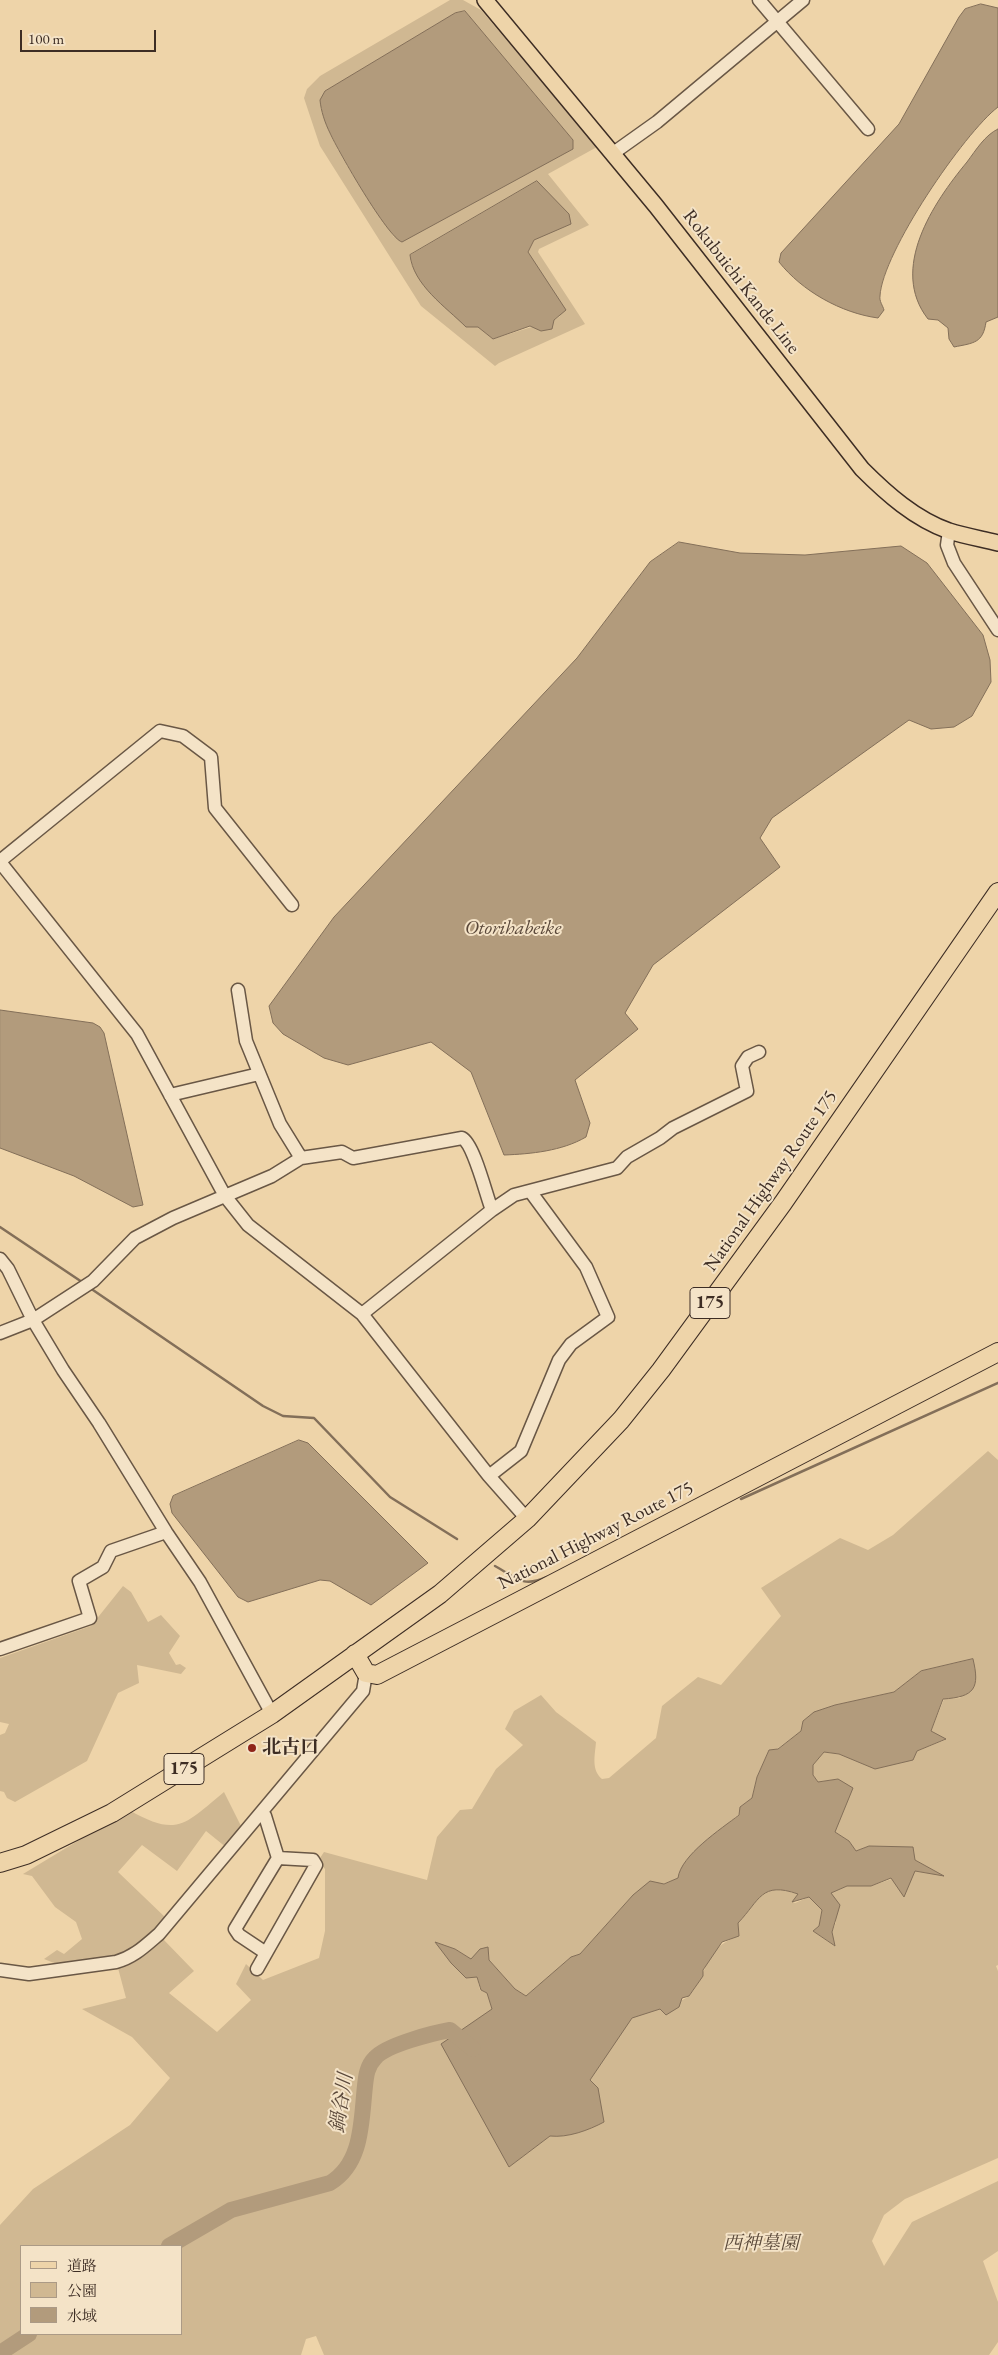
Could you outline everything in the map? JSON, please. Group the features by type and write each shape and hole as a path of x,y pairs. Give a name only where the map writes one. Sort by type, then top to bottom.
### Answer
{"highway":[{"name":"National Highway Route 175","path":"0,1863 26,1855 112,1812 272,1714 440,1594 527,1519 621,1420 661,1370 783,1203 998,892"},
{"name":"National Highway Route 175","path":"366,1673 377,1675 998,1352"},
{"path":"355,1654 366,1673"}],"main road":[{"name":"Rokubuichi Kande Line","path":"484,0 656,206 862,469 897,501 916,515 948,531 998,543"}],"street":[{"path":"759,0 868,129"},
{"path":"612,154 657,122 803,0"},
{"path":"948,531 947,545 954,563 998,630"},
{"path":"292,905 215,808 211,757 183,736 160,731 0,862 137,1034 225,1196 248,1225 362,1314 489,1476 527,1519"},
{"path":"238,990 246,1041 280,1124 301,1158"},
{"path":"362,1314 492,1210 514,1195 617,1168 628,1156 660,1138 673,1128 747,1091 742,1066 748,1057 759,1052"},
{"path":"170,1095 259,1074"},
{"path":"0,1333 33,1320 93,1281 134,1238 272,1176 301,1158 342,1152 353,1158 462,1138 466,1140 476,1159 481,1182 492,1210"},
{"path":"489,1476 521,1451 559,1360 571,1344 608,1317 586,1267 530,1191"},
{"path":"0,1259 8,1269 33,1320 166,1532 200,1582 272,1714"},
{"path":"0,1649 90,1618 79,1582 103,1568 112,1552 166,1532"},
{"path":"0,1970 29,1974 130,1958 158,1934 364,1690 366,1673"},
{"path":"262,1812 278,1858"},
{"path":"257,1969 316,1865 313,1860 278,1858"},
{"path":"266,1953 239,1935 235,1929 278,1858"}],"green space":[{"path":"450,0 463,0 481,10 597,147 548,174 589,225 539,249 538,252 585,324 495,366 421,306 320,146 304,98 307,89 320,76","holes":["465,11 573,140 573,149 394,237 342,158 326,125 322,108 325,91 455,13","538,181 534,240 528,252 560,316 554,320 493,339 419,278 411,263 410,255"]},
{"name":"西神墓園","path":"988,1451 998,1460 998,1965 996,1966 998,1971 998,2158 905,2199 884,2215 872,2241 884,2266 912,2222 998,2181 998,2251 983,2261 998,2302 998,2342 989,2355 324,2355 316,2336 306,2339 301,2355 0,2355 0,2225 33,2189 130,2125 170,2078 132,2037 82,2009 126,1998 118,1968 135,1962 162,1938 194,1971 169,1993 217,2032 251,2000 236,1984 246,1964 263,1980 319,1958 325,1931 325,1869 318,1861 324,1852 427,1880 437,1837 460,1810 472,1809 496,1769 523,1745 505,1729 514,1711 541,1695 556,1712 596,1742 594,1762 596,1771 602,1779 609,1778 656,1738 662,1706 698,1677 721,1685 781,1616 761,1588 840,1538 868,1550 893,1535","holes":["921,1671 961,1698 944,1699 931,1731 945,1740 875,1768 839,1754 824,1752 813,1765 813,1775 818,1782 838,1779 835,1832 849,1841 856,1851 869,1846 915,1860 942,1875 915,1871 871,1886 847,1886 830,1893 836,1922 832,1932 834,1946 813,1931 819,1926 822,1910 809,1897 795,1903 793,1902 798,1894 776,1890 768,1891 762,1895 738,1923 739,1936 727,1941 712,1954 697,1986 690,1995 672,2004 634,2017 618,2036 590,2080 604,2122 578,2133 550,2136 509,2167 492,2009 487,1993 480,1990 477,1977 436,1943 455,1949 471,1959 487,1947 489,1960 515,1989 526,1996 571,1957 580,1954 633,1895 679,1878 691,1855 739,1814 740,1807 752,1798 757,1777 769,1750 777,1749 801,1731 803,1721 814,1713 835,1705 894,1692"]},
{"path":"123,1586 131,1592 148,1622 161,1615 180,1636 169,1653 176,1665 180,1664 186,1668 181,1674 137,1665 139,1683 118,1693 87,1761 15,1802 7,1798 4,1792 0,1791 0,1735 5,1733 9,1724 0,1722 0,1658 91,1626"},
{"path":"224,1792 242,1828 227,1848 206,1831 177,1871 142,1845 118,1872 167,1919 128,1955 64,1967 44,1959 57,1950 64,1954 82,1939 76,1922 55,1907 32,1876 23,1874 129,1810 159,1824 180,1824 200,1812"}],"water":[{"path":"981,4 998,8 998,107 983,121 946,167 909,224 894,252 884,277 880,298 884,310 878,318 836,306 811,291 788,273 779,262 781,253 899,124 959,17 965,9"},
{"path":"465,11 573,140 573,149 402,242 395,237 375,210 335,143 322,113 320,100 325,91 455,13"},
{"path":"998,129 998,317 986,322 983,334 976,341 954,347 949,339 948,328 938,320 928,319 917,300 913,279 914,258 920,237 941,197 981,143"},
{"path":"537,181 569,214 571,224 534,240 528,252 566,310 554,320 552,329 541,331 530,326 493,339 478,327 466,327 432,295 417,276 412,266 410,255"},
{"name":"Otorihabeike","path":"679,542 740,553 805,555 901,546 927,563 983,635 990,660 991,682 972,716 954,727 931,729 909,720 772,818 760,838 780,867 653,965 625,1013 638,1029 575,1080 590,1123 586,1137 557,1149 504,1155 471,1072 431,1042 348,1065 324,1058 283,1034 273,1023 269,1006 334,917 577,658 650,562"},
{"path":"0,1010 93,1023 100,1027 104,1033 143,1205 133,1207 74,1176 0,1148"},
{"path":"299,1440 308,1443 428,1563 371,1605 330,1581 320,1580 248,1602 238,1597 172,1513 170,1504 173,1496"},
{"path":"973,1659 976,1677 973,1689 962,1696 943,1699 931,1731 946,1739 917,1751 913,1760 875,1769 839,1754 824,1752 813,1765 813,1775 818,1782 838,1779 853,1788 835,1832 849,1841 856,1851 869,1846 913,1847 915,1860 944,1876 915,1871 904,1897 891,1878 871,1886 847,1886 831,1893 840,1905 832,1932 835,1946 813,1931 819,1926 822,1910 809,1897 792,1902 798,1894 776,1890 762,1895 738,1923 739,1936 722,1942 703,1970 703,1976 689,1996 682,1998 679,2007 666,2015 660,2009 632,2018 590,2080 598,2088 604,2122 578,2133 550,2136 509,2167 441,2044 492,2009 487,1993 481,1990 477,1977 466,1978 451,1963 435,1942 455,1949 471,1959 480,1949 488,1947 489,1960 515,1989 526,1996 571,1957 580,1954 633,1895 650,1881 664,1884 678,1878 686,1860 703,1843 739,1815 740,1807 752,1798 757,1777 769,1750 778,1749 801,1731 803,1721 814,1712 835,1705 894,1692 921,1671"}],"waterway":[{"path":"0,1227 82,1282"},
{"path":"90,1288 263,1406 283,1416 314,1418 390,1497 457,1539"},
{"path":"741,1499 998,1383"},
{"path":"495,1566 525,1582 547,1577"},
{"name":"鍋谷川","path":"171,2245 231,2210 330,2183 341,2175 355,2153 361,2127 367,2071 372,2061 381,2053 410,2040 450,2030 473,2049"},
{"name":"鍋谷川","path":"0,2353 27,2335"}],"place":[{"name":"北古口","path":"252,1748"}]}
